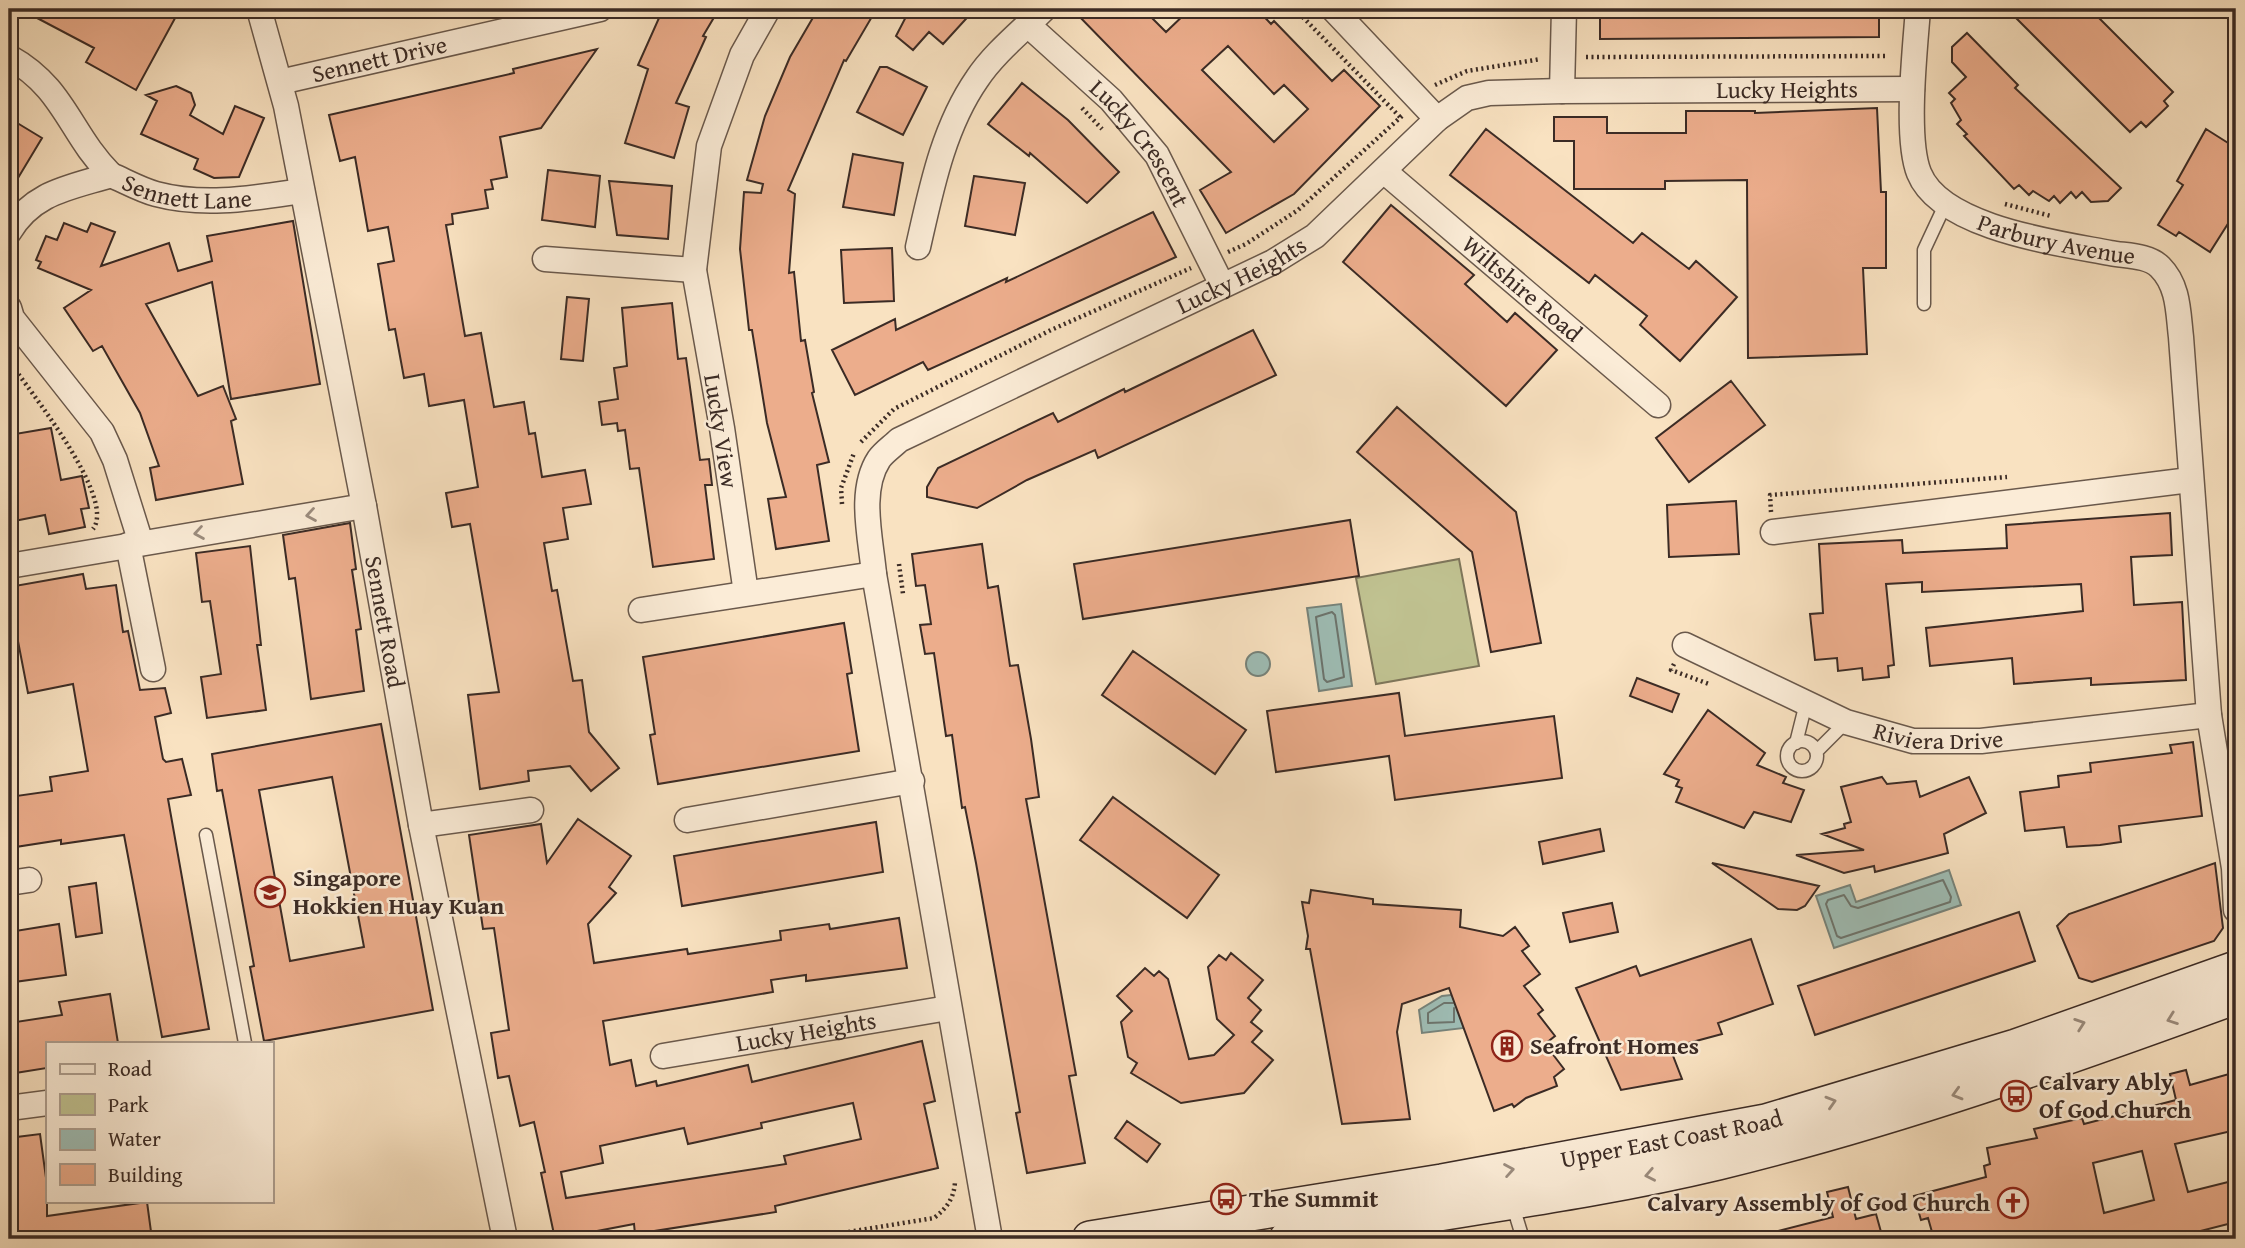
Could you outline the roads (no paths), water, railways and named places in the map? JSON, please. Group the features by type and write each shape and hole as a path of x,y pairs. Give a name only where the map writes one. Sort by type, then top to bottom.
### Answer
{"main road":[{"name":"Upper East Coast Road","path":"1090,1239 1455,1180 1766,1122 2016,1047 2236,970"},
{"name":"Upper East Coast Road","path":"1287,1239 1512,1203 1716,1162 1776,1147 1993,1083 2236,996"}],"street":[{"name":"Sennett Road","path":"259,9 280,82 302,191 364,506 421,825 505,1239"},
{"name":"Sennett Drive","path":"280,82 600,9"},
{"name":"Lucky View","path":"746,593 722,428 694,270 709,146 742,55 768,9"},
{"path":"1333,9 1430,111"},
{"path":"1562,91 1564,9"},
{"name":"Parbury Avenue","path":"1918,9 1902,89 1918,171 1928,191 1945,205 2035,238 2151,260 2170,280 2176,297 2209,715 2234,868 2236,910"},
{"name":"Lucky Crescent","path":"918,247 934,176 960,111 977,79 1036,17 1157,155 1197,261 1222,285"},
{"path":"9,57 32,70 47,86 67,112 89,153 111,175"},
{"name":"Lucky Heights","path":"990,1239 874,574 867,505 870,482 879,460 899,440 1273,262 1315,236 1385,172 1430,111 1489,93 1902,89"},
{"name":"Wiltshire Road","path":"1385,172 1658,405"},
{"name":"Sennett Lane","path":"13,239 18,218 39,198 111,175 154,194 193,200 239,201 302,191"},
{"path":"545,259 694,270"},
{"path":"10,300 12,318 102,432 115,460 134,544 153,669"},
{"path":"1773,532 2190,480"},
{"path":"9,566 364,506"},
{"path":"641,610 874,574"},
{"name":"Riviera Drive","path":"1685,645 1846,722 1913,741 1981,741 2209,715"},
{"path":"687,820 912,781"},
{"path":"421,825 531,810"},
{"name":"Lucky Heights","path":"663,1056 948,1008"},
{"path":"9,1108 46,1103"}],"lane":[{"path":"1924,304 1924,250 1945,205"},
{"path":"1796,743 1807,742 1817,751 1818,758 1810,769 1795,770 1787,761 1787,754 1796,743 1806,703"},
{"path":"1817,751 1846,722"},
{"path":"206,835 245,1042"},
{"path":"1512,1203 1523,1239"}],"water":[{"path":"1341,604 1352,686 1319,691 1307,608"},
{"path":"1258,652 1269,659 1270,664 1263,675 1258,676 1247,669 1246,664 1253,653"},
{"path":"1949,870 1961,905 1834,948 1816,896 1850,885 1856,902"},
{"path":"1460,994 1464,1028 1422,1033 1419,1010 1442,996"}],"place":[{"name":"Singapore Hokkien Huay Kuan","path":"270,892"},
{"name":"Seafront Homes","path":"1507,1046"},
{"name":"Calvary Ably Of God Church","path":"2016,1096"},
{"name":"The Summit","path":"1226,1199"},
{"name":"Calvary Assembly of God Church","path":"2013,1203"}]}
